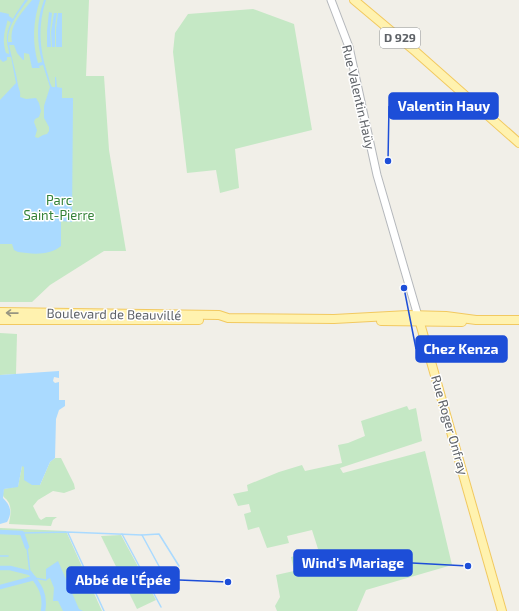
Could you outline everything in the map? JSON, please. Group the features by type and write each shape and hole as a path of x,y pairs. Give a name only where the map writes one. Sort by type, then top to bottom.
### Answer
{"main road":[{"name":"D 929","path":"354,0 416,52 519,143"},
{"name":"Boulevard de Beauvillé","path":"0,312 219,315 228,318"},
{"name":"Boulevard de Beauvillé","path":"0,320 220,320 228,318 359,318 371,316 419,319 446,316 476,320 519,320"},
{"name":"Rue Roger Onfray","path":"419,319 472,500 502,611"}],"street":[{"name":"Rue Valentin Haüy","path":"331,0 349,47 379,183 401,253 419,319"}],"green space":[{"name":"Parc Saint-Pierre","path":"0,0 89,0 86,76 104,76 109,150 126,251 104,251 50,285 32,302 0,302"},
{"path":"253,9 294,24 312,130 235,149 239,188 220,193 216,170 187,173 173,52 175,33 188,14"},
{"path":"0,333 17,334 16,374 0,375"},
{"path":"407,406 409,410 416,408 422,441 340,468 343,473 425,451 452,565 366,590 357,611 277,611 275,606 280,597 276,575 294,571 291,557 318,549 312,530 287,536 289,543 267,548 259,527 248,530 244,514 251,512 249,504 238,506 233,494 248,491 247,485 279,472 302,465 305,471 342,463 338,445 348,443 365,436 361,421"},
{"path":"55,458 61,458 75,489 64,493 53,491 38,500 33,506 41,520 46,517 57,517 53,520 51,526 9,524 10,508 9,503 3,496 4,489 18,486 22,466 24,466 40,485 50,462"},
{"path":"0,528 66,531 102,611 0,611"},
{"path":"121,535 156,600 137,609 101,536"}],"water":[{"path":"25,0 28,0 17,14 9,30 8,42 12,42 12,30 20,15 32,0 40,0 36,16 34,39 38,63 42,62 38,40 38,25 43,3 44,0 46,0 43,9 40,36 44,63 52,87 55,87 56,77 57,87 62,88 62,98 73,98 72,222 61,221 61,246 46,253 40,254 18,252 14,250 12,244 0,244 0,100 16,83 11,57 7,57 7,60 3,62 0,59 0,12 9,14 4,33 4,42 6,53 9,54 7,41 8,30 10,24","holes":["9,45 14,45 17,53 23,60 24,53 29,54 32,68 40,68 39,66 43,65 50,87 44,106 44,118 49,127 49,131 47,134 38,138 35,137 37,130 34,122 35,119 39,117 41,111 39,103 36,98 26,99 20,97"]},
{"path":"49,12 52,13 50,31 51,47 47,47 47,31"},
{"path":"54,13 57,13 55,26 55,47 52,47 51,32"},
{"path":"58,13 62,13 62,47 56,47"},
{"path":"59,371 59,378 54,377 53,381 55,383 59,382 59,400 65,400 65,406 59,410 56,419 55,458 50,462 40,485 32,485 24,480 24,467 22,466 18,487 4,489 3,498 9,506 10,515 7,522 0,524 0,375"},
{"path":"58,561 79,609 83,611 63,611 58,601 53,601 54,588 50,578 46,580 46,569"}],"waterway":[{"path":"0,532 22,533 27,547"},
{"path":"22,533 67,532 142,535 159,534 179,566"},
{"path":"68,533 104,611"},
{"path":"122,534 161,607"},
{"path":"142,535 160,568"},
{"path":"27,547 30,573"},
{"path":"0,556 8,556"},
{"path":"0,568 10,568 30,573 37,582 43,595 43,611"},
{"path":"34,578 46,580"},
{"path":"0,587 34,578"}],"place":[{"name":"Valentin Hauy","path":"388,161"},
{"name":"Chez Kenza","path":"404,288"},
{"name":"Wind's Mariage","path":"468,566"},
{"name":"Abbé de l'Épée","path":"228,582"}]}
